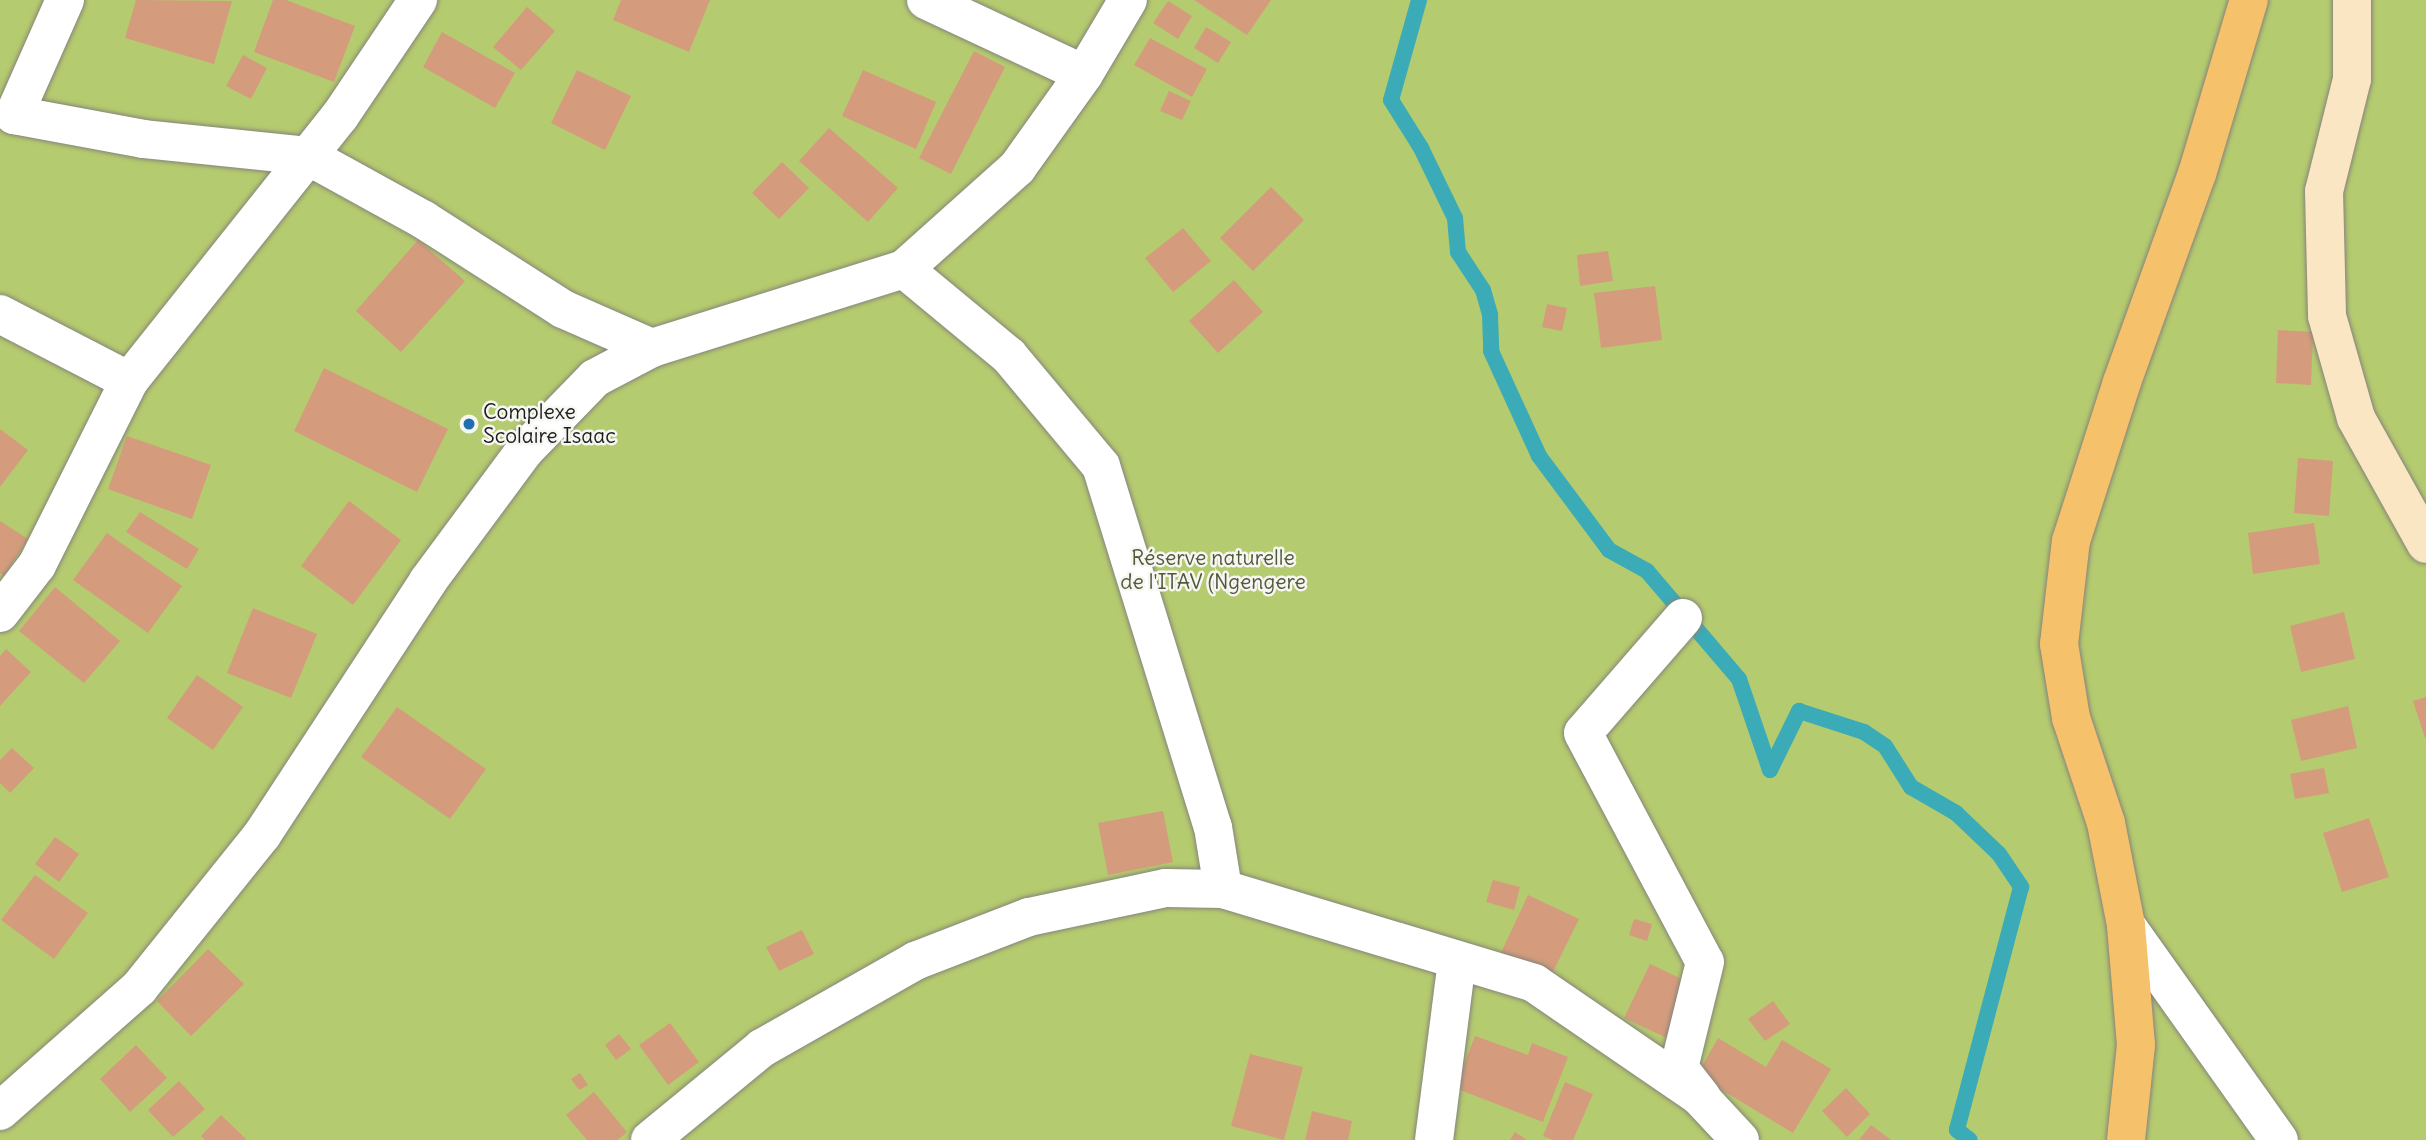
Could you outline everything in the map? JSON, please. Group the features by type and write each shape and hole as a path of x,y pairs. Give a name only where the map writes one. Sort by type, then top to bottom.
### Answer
{"highway":[{"path":"2126,1140 2136,1045 2126,925 2106,823 2071,718 2059,643 2071,541 2122,382 2197,174 2249,0"}],"street":[{"path":"65,0 7,127 308,156 424,220 563,309 652,348"},
{"path":"0,613 37,565 129,381 308,156 418,0"},
{"path":"926,0 1084,74"},
{"path":"0,1111 139,988 156,968 262,835 428,581 526,450 594,378 652,348 904,269 1017,168 1084,74 1128,0"},
{"path":"2352,0 2352,79 2324,191 2327,316 2356,418 2426,544"},
{"path":"904,269 1009,356 1101,466 1213,827 1223,889"},
{"path":"0,314 129,381"},
{"path":"1683,618 1583,733 1705,962 1679,1068 1737,1140"},
{"path":"650,1140 762,1048 915,961 1029,917 1166,888 1223,889 1534,983 1699,1096 1737,1140"},
{"path":"2126,925 2279,1140"},
{"path":"1434,1140 1457,960"}],"green space":[{"name":"Réserve naturelle de l'ITAV (Ngengere","path":"0,0 2426,0 2426,1140 0,1140"}],"building":[{"path":"136,0 232,1 214,64 125,38"},
{"path":"273,0 286,0 355,26 334,82 254,52"},
{"path":"621,0 710,0 689,52 613,20"},
{"path":"1194,0 1271,0 1247,35"},
{"path":"1168,1 1192,16 1178,39 1153,23"},
{"path":"527,7 555,31 521,70 493,47"},
{"path":"1206,27 1231,42 1218,63 1194,48"},
{"path":"442,32 515,73 495,108 423,67"},
{"path":"1150,38 1207,69 1192,97 1134,65"},
{"path":"974,51 1005,67 951,174 919,158"},
{"path":"243,55 267,68 251,99 226,86"},
{"path":"577,70 631,96 605,150 551,123"},
{"path":"863,70 936,102 916,149 842,116"},
{"path":"1169,91 1191,101 1182,120 1160,111"},
{"path":"829,128 898,188 868,222 799,161"},
{"path":"782,162 809,188 779,219 752,193"},
{"path":"1271,187 1304,220 1253,271 1220,238"},
{"path":"1183,228 1211,261 1173,292 1145,258"},
{"path":"418,240 465,281 401,352 356,311"},
{"path":"1608,251 1613,281 1580,286 1577,255"},
{"path":"1234,280 1263,312 1218,353 1189,321"},
{"path":"1655,286 1662,340 1601,348 1594,293"},
{"path":"1547,304 1567,308 1562,331 1542,327"},
{"path":"2278,330 2313,332 2311,385 2276,383"},
{"path":"324,368 448,429 417,492 294,431"},
{"path":"0,429 28,450 0,487"},
{"path":"127,436 211,465 192,519 108,489"},
{"path":"2298,458 2333,461 2329,516 2294,513"},
{"path":"349,501 401,540 353,605 301,566"},
{"path":"140,512 199,549 187,569 126,532"},
{"path":"0,521 28,539 4,576 0,573"},
{"path":"2314,523 2320,564 2253,574 2248,533"},
{"path":"107,533 182,586 148,633 73,580"},
{"path":"55,587 120,641 84,683 19,631"},
{"path":"253,608 317,634 291,698 227,673"},
{"path":"2344,612 2355,659 2301,672 2290,626"},
{"path":"6,649 31,672 0,706 0,656"},
{"path":"197,675 243,707 213,750 167,718"},
{"path":"2426,697 2426,738 2425,738 2413,701"},
{"path":"2348,706 2357,748 2301,761 2291,720"},
{"path":"397,707 486,769 450,819 361,757"},
{"path":"12,748 34,768 10,793 0,783 0,760"},
{"path":"2324,768 2329,793 2295,799 2290,774"},
{"path":"1163,811 1173,862 1108,875 1098,823"},
{"path":"2369,818 2389,877 2342,892 2323,833"},
{"path":"55,837 79,854 59,882 35,864"},
{"path":"35,875 88,913 54,959 1,920"},
{"path":"1493,880 1520,887 1514,910 1486,902"},
{"path":"1528,895 1579,919 1550,978 1500,955"},
{"path":"1634,919 1652,924 1647,941 1629,935"},
{"path":"802,930 814,954 779,971 766,947"},
{"path":"208,949 244,984 191,1036 157,1001"},
{"path":"1650,964 1694,985 1669,1039 1624,1018"},
{"path":"1773,1001 1790,1024 1765,1041 1748,1019"},
{"path":"670,1023 699,1062 668,1085 639,1045"},
{"path":"619,1034 631,1049 616,1060 605,1045"},
{"path":"1475,1036 1528,1055 1532,1043 1568,1057 1543,1122 1455,1088"},
{"path":"1718,1038 1766,1067 1782,1040 1831,1069 1793,1133 1697,1075"},
{"path":"136,1045 167,1078 130,1112 100,1079"},
{"path":"1250,1054 1303,1067 1284,1140 1231,1126"},
{"path":"580,1073 588,1085 579,1090 571,1079"},
{"path":"179,1081 205,1109 173,1137 148,1110"},
{"path":"1565,1082 1593,1094 1573,1140 1553,1140 1543,1136"},
{"path":"1846,1088 1870,1114 1847,1137 1822,1111"},
{"path":"594,1092 627,1132 618,1140 587,1140 566,1115"},
{"path":"1312,1111 1352,1121 1348,1140 1305,1140"},
{"path":"221,1115 245,1140 205,1140 201,1136"},
{"path":"1871,1125 1891,1140 1859,1140"},
{"path":"1515,1132 1527,1140 1510,1140"}],"waterway":[{"path":"1419,0 1391,100 1421,148 1455,218 1458,252 1483,290 1490,315 1491,351 1539,456 1609,550 1647,571 1739,679 1770,770 1799,711 1864,732 1885,746 1911,787 1956,813 1999,854 2021,887 1957,1130 1970,1140"}],"place":[{"name":"Complexe Scolaire Isaac","path":"469,424"}]}
